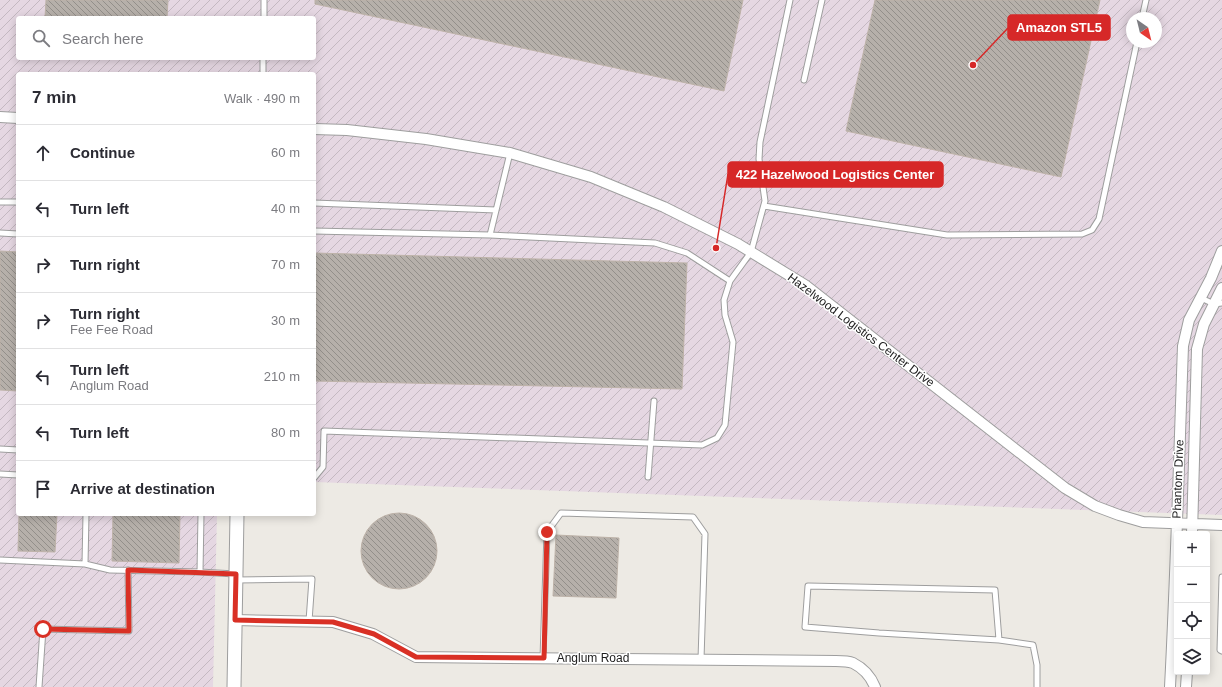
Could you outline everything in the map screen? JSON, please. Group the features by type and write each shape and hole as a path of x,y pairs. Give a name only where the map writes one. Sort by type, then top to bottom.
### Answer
{"street":[{"path":"0,117 16,118"},
{"name":"Hazelwood Logistics Center Drive","path":"316,129 348,130 426,139 510,153 591,177 670,210 738,244 804,285 1065,488 1095,506 1119,515 1143,522 1176,524"},
{"name":"Phantom Drive","path":"1170,687 1176,573 1176,524 1183,346 1189,320 1211,278 1222,252"},
{"name":"Phantom Drive","path":"1192,529 1197,349 1204,324 1218,304 1222,288"},
{"path":"234,687 237,516"},
{"path":"1176,524 1192,529 1222,525"},
{"name":"Anglum Road","path":"235,620 333,622 374,634 416,657 836,661 852,663 862,669 873,682 875,687"},
{"path":"1186,687 1187,675"}],"lane":[{"path":"264,0 264,16"},
{"path":"316,476 323,467 324,431 702,445 717,438 725,425 733,342 725,315 724,300 730,281 751,252 764,206 765,200 759,159 760,142 790,0"},
{"path":"804,80 822,0"},
{"path":"1143,12 1146,0"},
{"path":"764,206 947,235 1082,234 1092,230 1099,219 1136,48"},
{"path":"263,60 263,72"},
{"path":"490,235 510,153"},
{"path":"0,202 16,202"},
{"path":"316,203 496,210"},
{"path":"316,231 490,235 655,243 687,253 730,281"},
{"path":"0,233 16,234"},
{"path":"1201,298 1218,304"},
{"path":"648,477 654,401"},
{"path":"0,449 16,450"},
{"path":"0,474 16,475"},
{"path":"544,658 547,532 561,513 692,517 705,534 701,659"},
{"path":"85,564 86,516"},
{"path":"200,572 201,516"},
{"path":"0,560 85,564 110,570 200,572 236,577 312,579 309,621"},
{"path":"39,687 43,629 129,631 128,570"},
{"path":"1222,577 1220,650 1222,651"},
{"path":"999,640 995,590 808,586 805,628 999,640 1033,645 1037,665 1037,687"}],"shaded area":[{"path":"0,0 1222,0 1222,515 316,482 316,72 16,72 16,516 217,516 213,687 0,687"}],"building":[{"path":"46,0 168,0 167,16 45,16"},
{"path":"315,0 743,0 724,91 315,4"},
{"path":"875,0 1100,0 1061,177 846,131"},
{"path":"0,251 16,252 16,391 0,390"},
{"path":"316,253 687,263 682,389 316,381"},
{"path":"392,513 406,513 414,515 420,519 431,530 435,536 437,551 435,566 426,578 414,587 406,589 392,589 384,587 378,583 367,572 363,566 361,558 361,544 363,536 367,530 378,519 384,515"},
{"path":"19,516 57,516 55,552 18,551"},
{"path":"113,516 180,516 179,563 112,561"},
{"path":"556,535 619,538 616,598 553,596"}],"place":[{"name":"Amazon STL5","path":"973,65"},
{"name":"422 Hazelwood Logistics Center","path":"716,248"}],"route":[{"path":"43,629 129,631 128,570 236,574 235,620 333,622 374,634 416,657 544,658 547,532"}]}
